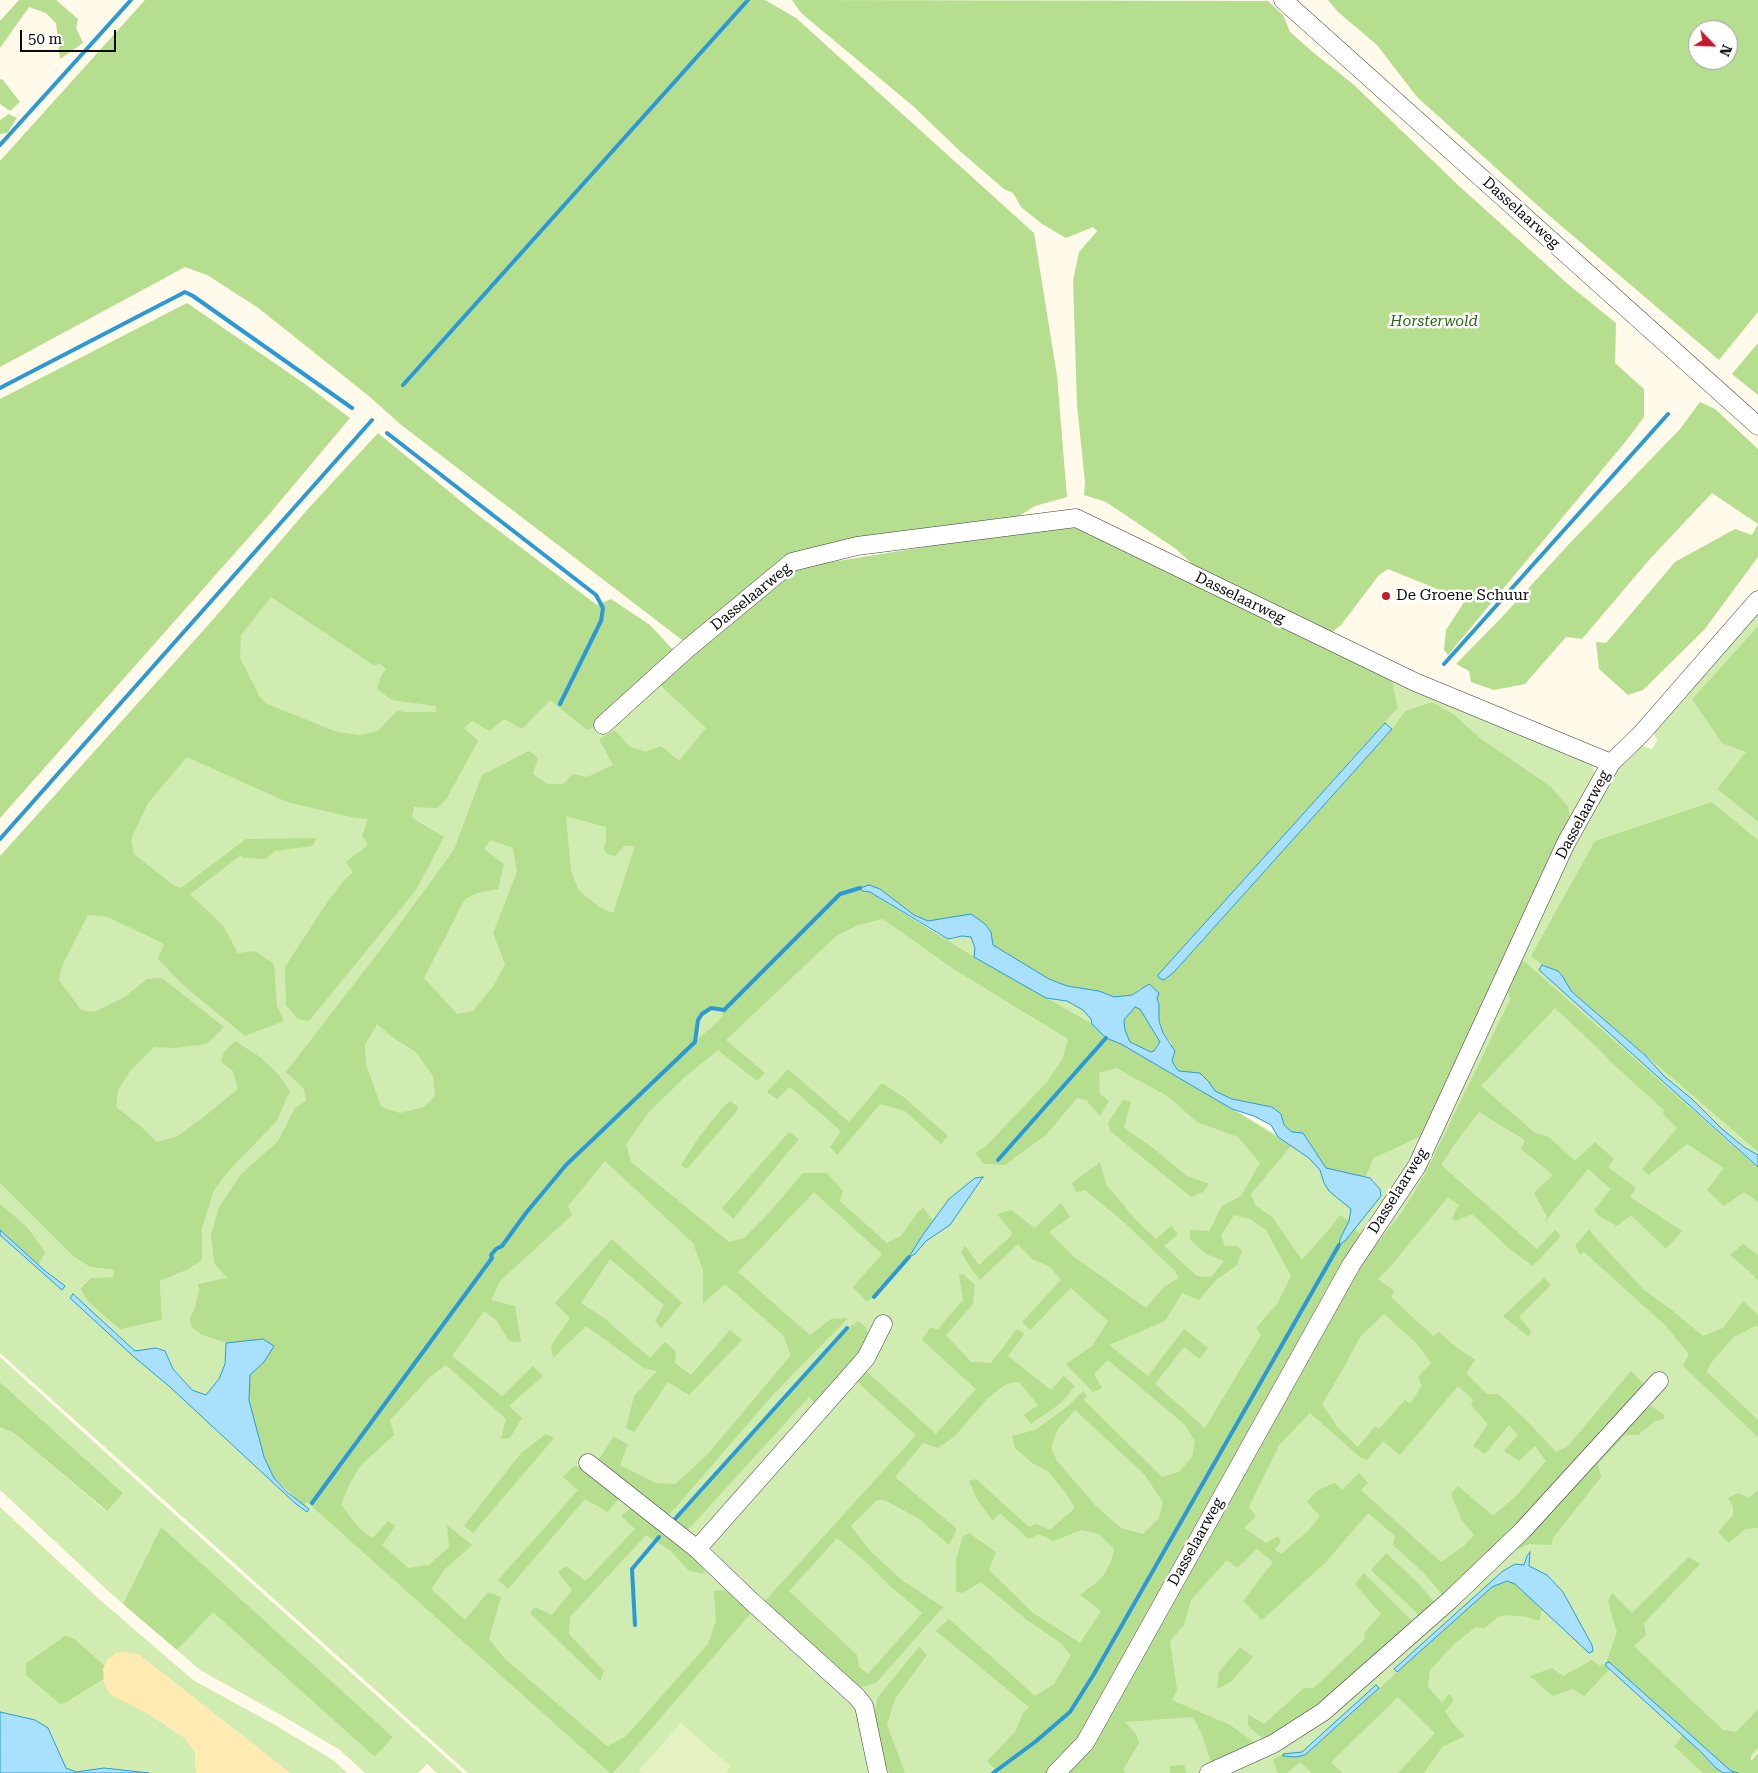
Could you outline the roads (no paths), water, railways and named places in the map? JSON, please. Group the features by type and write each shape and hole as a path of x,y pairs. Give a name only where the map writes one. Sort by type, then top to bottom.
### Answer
{"street":[{"name":"Dasselaarweg","path":"1283,0 1758,426"},
{"name":"Dasselaarweg","path":"603,725 687,649 792,562 857,546 1076,518 1407,679 1611,763 1566,843 1418,1166 1350,1265 1085,1743 1056,1773"},
{"path":"1611,763 1641,734 1758,600"},
{"path":"697,1549 866,1358 883,1324"},
{"path":"1209,1773 1273,1744 1322,1712 1450,1600 1523,1530 1660,1380"},
{"path":"588,1463 697,1549 750,1600 857,1696 864,1706 878,1773"}],"water":[{"path":"1385,723 1392,729 1174,972 1164,980 1159,978 1158,975"},
{"path":"869,885 880,889 914,915 928,921 971,914 985,924 991,932 993,945 1049,979 1067,986 1099,991 1114,997 1132,995 1149,984 1159,993 1157,998 1159,1021 1163,1033 1175,1051 1172,1061 1179,1071 1200,1073 1215,1091 1232,1099 1272,1107 1281,1114 1284,1125 1292,1132 1303,1133 1326,1168 1370,1178 1380,1189 1381,1196 1345,1241 1339,1245 1349,1221 1351,1209 1329,1191 1320,1170 1309,1158 1278,1137 1271,1125 1254,1116 1232,1109 1121,1044 1106,1038 1092,1024 1091,1019 1083,1010 1067,1001 1046,998 974,957 975,948 971,937 962,936 948,939 870,892 862,891 860,888","holes":["1135,1007 1140,1009 1160,1042 1154,1051 1151,1052 1130,1042 1125,1030 1124,1020"]},
{"path":"1542,965 1558,971 1571,991 1646,1056 1664,1076 1692,1099 1722,1129 1744,1147 1758,1155 1758,1167 1539,970"},
{"path":"983,1177 950,1225 926,1241 915,1254 909,1257 949,1199 975,1178"},
{"path":"0,1230 44,1270 65,1286 62,1290 0,1235"},
{"path":"73,1294 135,1351 156,1348 165,1351 173,1369 192,1390 206,1395 219,1379 225,1364 226,1343 263,1339 274,1346 264,1362 250,1375 249,1400 264,1457 274,1478 287,1492 309,1509 307,1512 70,1298"},
{"path":"1530,1552 1529,1566 1547,1575 1563,1592 1592,1645 1593,1651 1589,1653 1515,1584 1507,1581 1492,1587 1397,1672 1394,1669 1503,1571 1515,1564 1524,1565"},
{"path":"1609,1662 1731,1771 1738,1773 1723,1773 1716,1768 1701,1752 1606,1666 1606,1663"},
{"path":"1376,1685 1379,1688 1305,1755 1296,1757 1283,1756 1283,1754 1302,1752"},
{"path":"0,1712 35,1720 48,1728 66,1768 76,1772 104,1768 149,1773 0,1773"}],"waterway":[{"path":"0,145 131,0"},
{"path":"403,385 748,0"},
{"path":"0,388 185,292 352,408"},
{"path":"1444,664 1668,414"},
{"path":"0,839 372,420"},
{"path":"387,433 596,595 603,608 601,621 560,704"},
{"path":"312,1503 492,1258 491,1255 502,1246 526,1213 566,1165 695,1042 698,1020 702,1014 711,1008 724,1010 840,894 860,888"},
{"path":"998,1160 1106,1038"},
{"path":"993,1773 1035,1742 1070,1712 1094,1674 1339,1245"},
{"path":"874,1297 909,1257"},
{"path":"675,1519 847,1328"},
{"path":"635,1625 632,1569 659,1537"}],"place":[{"name":"De Groene Schuur","path":"1386,596"}],"park label":[{"name":"Horsterwold","path":"1434,322"}]}
